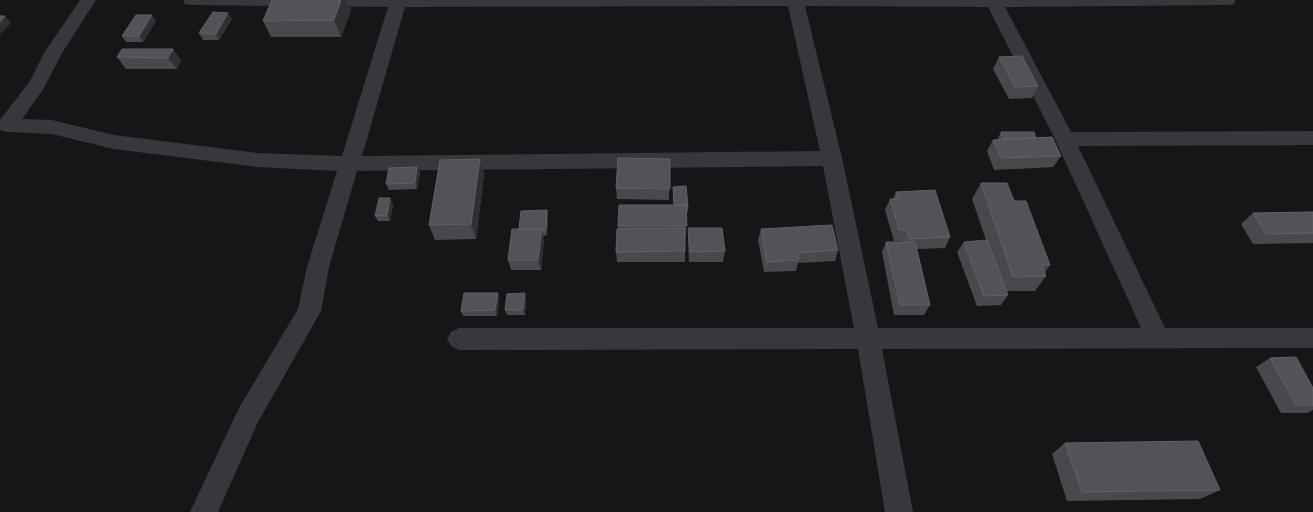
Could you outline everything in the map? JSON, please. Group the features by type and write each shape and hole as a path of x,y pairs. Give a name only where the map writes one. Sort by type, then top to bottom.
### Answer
{"street":[{"path":"2,128 38,84 53,53 88,0"},
{"path":"191,0 795,0 994,2 1228,0"},
{"path":"795,0 832,158 868,339 899,512"},
{"path":"204,512 248,416 310,311 318,267 399,1"},
{"path":"994,2 1065,140 1158,338"},
{"path":"2,128 52,127 114,142 256,160 349,164 832,158"},
{"path":"1065,140 1313,138"},
{"path":"459,339 1313,338"}],"building":[{"path":"272,0 341,0 334,20 263,21"},
{"path":"213,12 228,13 216,34 199,33"},
{"path":"136,15 152,15 139,36 122,36"},
{"path":"0,16 5,16 0,22"},
{"path":"122,49 173,49 168,58 117,57"},
{"path":"1022,56 1038,86 1015,87 999,57"},
{"path":"1001,132 1034,132 1036,138 1003,139"},
{"path":"1052,137 1061,156 1001,158 993,140"},
{"path":"618,158 670,159 670,189 616,188"},
{"path":"480,159 471,224 429,225 440,160"},
{"path":"417,167 415,183 386,184 389,168"},
{"path":"981,183 1007,183 1014,201 1026,201 1050,265 1042,265 1046,276 1013,277"},
{"path":"686,186 688,207 686,207 686,205 674,205 673,187"},
{"path":"935,190 950,237 909,239 907,230 899,230 890,199 898,199 896,192"},
{"path":"379,198 390,198 387,215 375,216"},
{"path":"619,205 686,205 687,226 618,226"},
{"path":"547,210 546,230 519,229 521,211"},
{"path":"1313,212 1313,233 1266,234 1253,213"},
{"path":"832,225 838,250 797,253 799,260 767,262 761,229"},
{"path":"685,228 685,251 616,252 617,229"},
{"path":"688,228 722,228 725,251 690,252"},
{"path":"512,229 542,229 538,260 508,260"},
{"path":"987,240 1008,295 984,296 964,242"},
{"path":"886,242 915,242 930,305 900,305"},
{"path":"464,293 498,293 495,310 461,311"},
{"path":"525,293 523,310 505,310 507,294"},
{"path":"1296,357 1313,388 1313,405 1296,405 1270,358"},
{"path":"1198,441 1220,490 1082,492 1065,443"}]}
